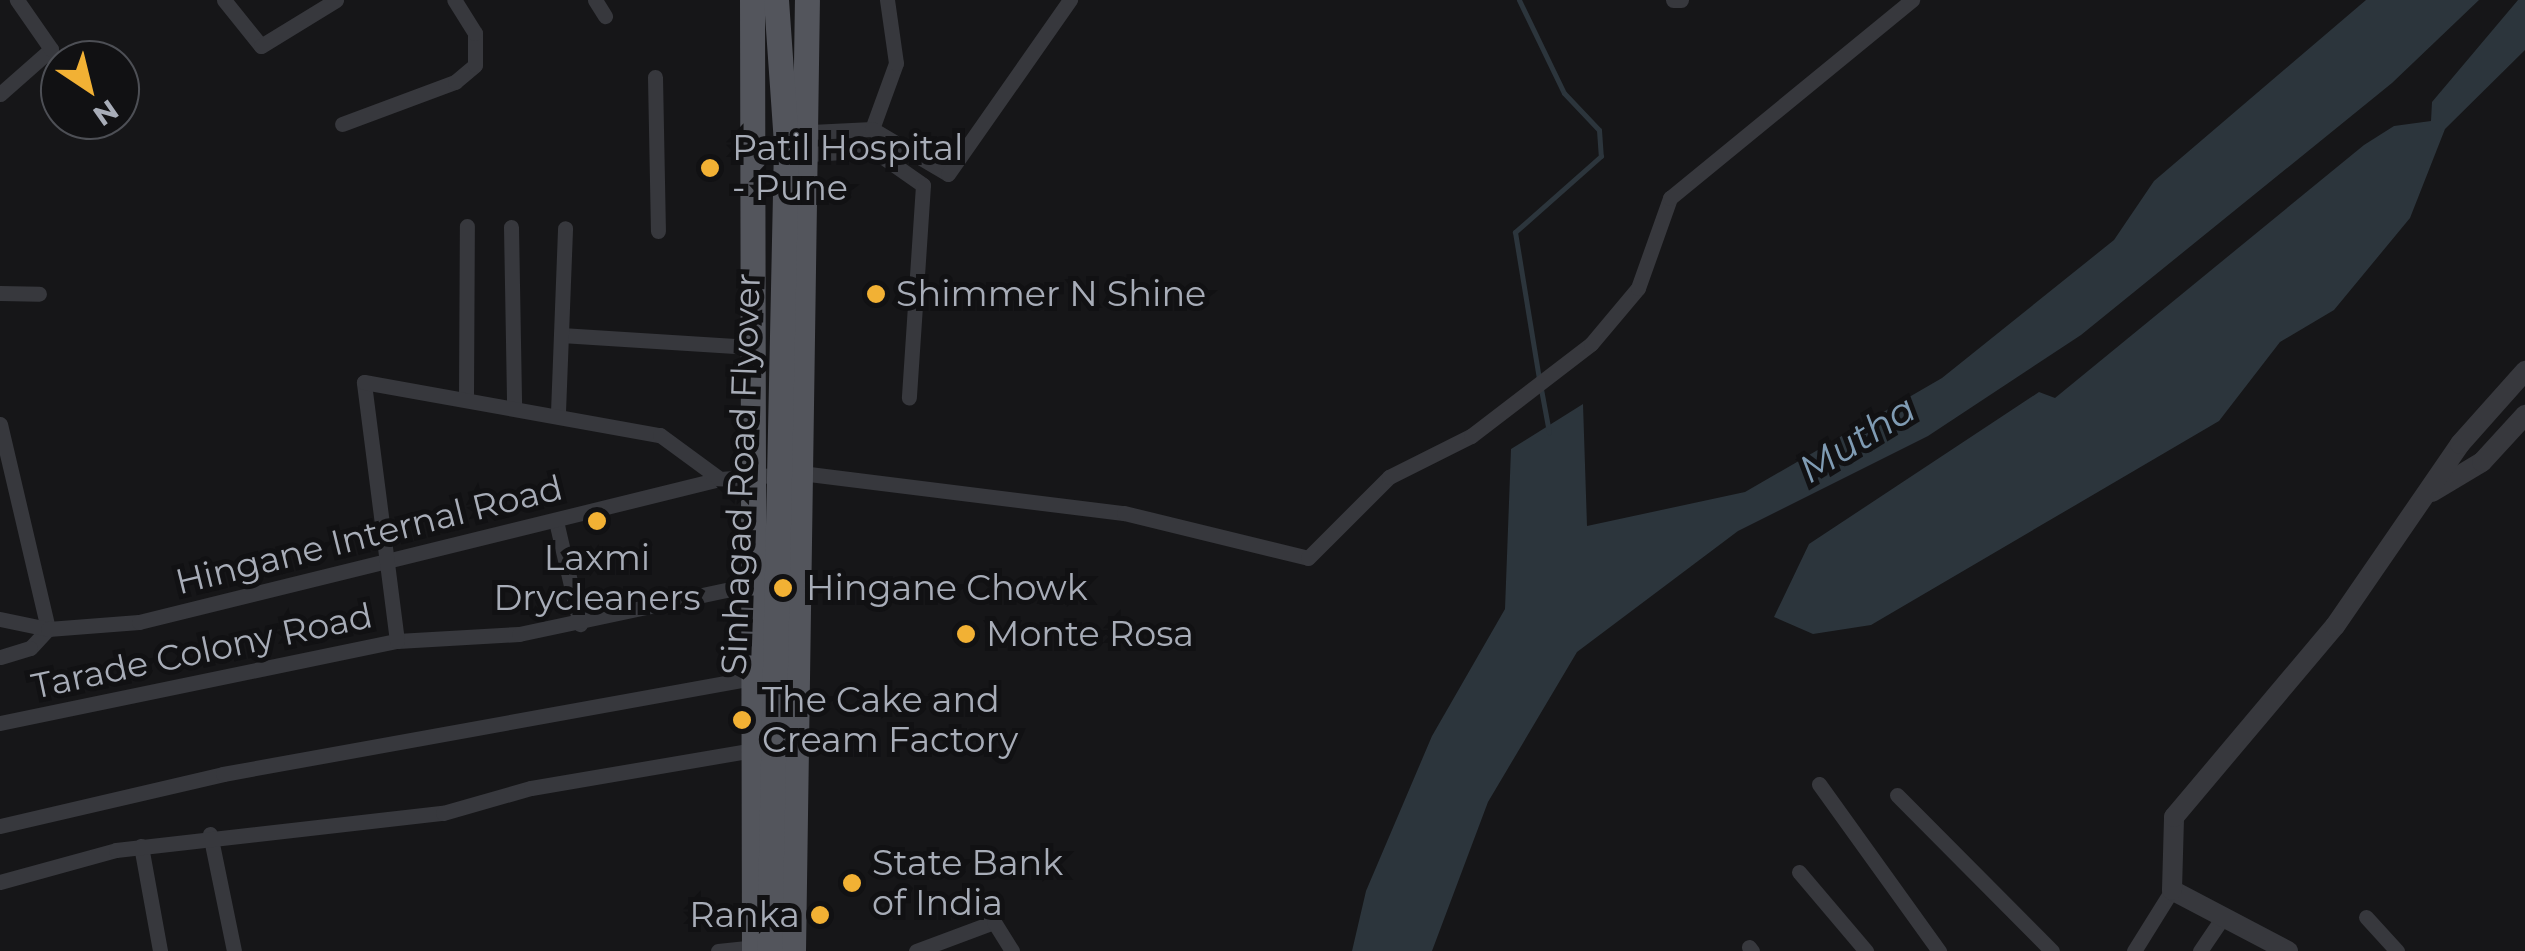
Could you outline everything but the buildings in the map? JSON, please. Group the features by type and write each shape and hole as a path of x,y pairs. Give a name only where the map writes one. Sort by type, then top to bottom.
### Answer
{"main road":[{"path":"752,0 749,585 759,950"},
{"name":"Sinhagad Road Flyover","path":"759,950 786,144 776,0"},
{"name":"Sinhagad Road Flyover","path":"782,951 791,0"},
{"path":"793,951 811,143 807,0"}],"street":[{"path":"0,94 51,49 17,0"},
{"path":"224,0 265,46 336,0"},
{"path":"342,124 455,82 475,65 475,32 454,0"},
{"path":"595,0 605,16"},
{"path":"872,129 893,89 887,0"},
{"path":"811,143 872,129 948,174 1070,0"},
{"path":"1673,0 1681,0"},
{"name":"Hingane Internal Road","path":"0,619 48,629 139,622 720,479 801,472 1124,513 1308,558 1389,477 1471,436 1591,344 1638,288 1670,198 1912,0"},
{"path":"655,77 658,231"},
{"path":"811,143 874,150 923,185 909,398"},
{"path":"467,226 466,394 660,435 720,479"},
{"path":"511,227 514,402"},
{"path":"558,412 564,228"},
{"path":"0,293 39,294"},
{"path":"560,335 751,346"},
{"path":"2134,951 2172,890 2174,817 2335,626 2430,494 2460,444 2525,371"},
{"name":"Tarade Colony Road","path":"0,723 397,641 380,563 364,382 466,394"},
{"path":"2430,494 2482,462 2525,415"},
{"path":"0,424 48,629 30,648 0,656"},
{"path":"556,521 580,624"},
{"path":"397,641 580,624 749,585"},
{"path":"0,826 223,774 753,678"},
{"path":"0,882 140,846 210,834 443,814 531,788 752,750"},
{"path":"1819,784 1939,951"},
{"path":"1896,795 2052,951"},
{"path":"210,834 234,951"},
{"path":"140,846 160,951"},
{"path":"1799,872 1866,951"},
{"path":"2172,890 2288,951"},
{"path":"2200,951 2223,917"},
{"path":"2366,917 2397,951"},
{"path":"916,951 994,922 1012,951"},
{"path":"718,951 759,950"}],"water":[{"name":"Mutha","path":"2366,0 2479,0 2392,83 2081,335 1928,436 1738,531 1577,652 1488,802 1432,951 1352,951 1366,891 1432,736 1505,609 1511,449 1583,404 1587,526 1745,492 1942,378 2114,240 2154,181"},
{"path":"2518,0 2525,0 2525,50 2445,129 2410,218 2334,310 2280,342 2219,421 1871,625 1813,634 1774,617 1809,544 2039,392 2055,398 2364,145 2394,126 2431,121 2432,102"}],"waterway":[{"path":"1519,0 1564,93 1599,130 1601,156 1515,232 1539,378"},
{"path":"1541,389 1549,432"}],"place":[{"name":"Patil Hospital - Pune","path":"710,168"},
{"name":"Shimmer N Shine","path":"876,294"},
{"name":"Laxmi Drycleaners","path":"597,521"},
{"name":"Hingane Chowk","path":"783,588"},
{"name":"Monte Rosa","path":"966,634"},
{"name":"The Cake and Cream Factory","path":"742,720"},
{"name":"State Bank of India","path":"852,883"},
{"name":"Ranka","path":"820,915"}]}
